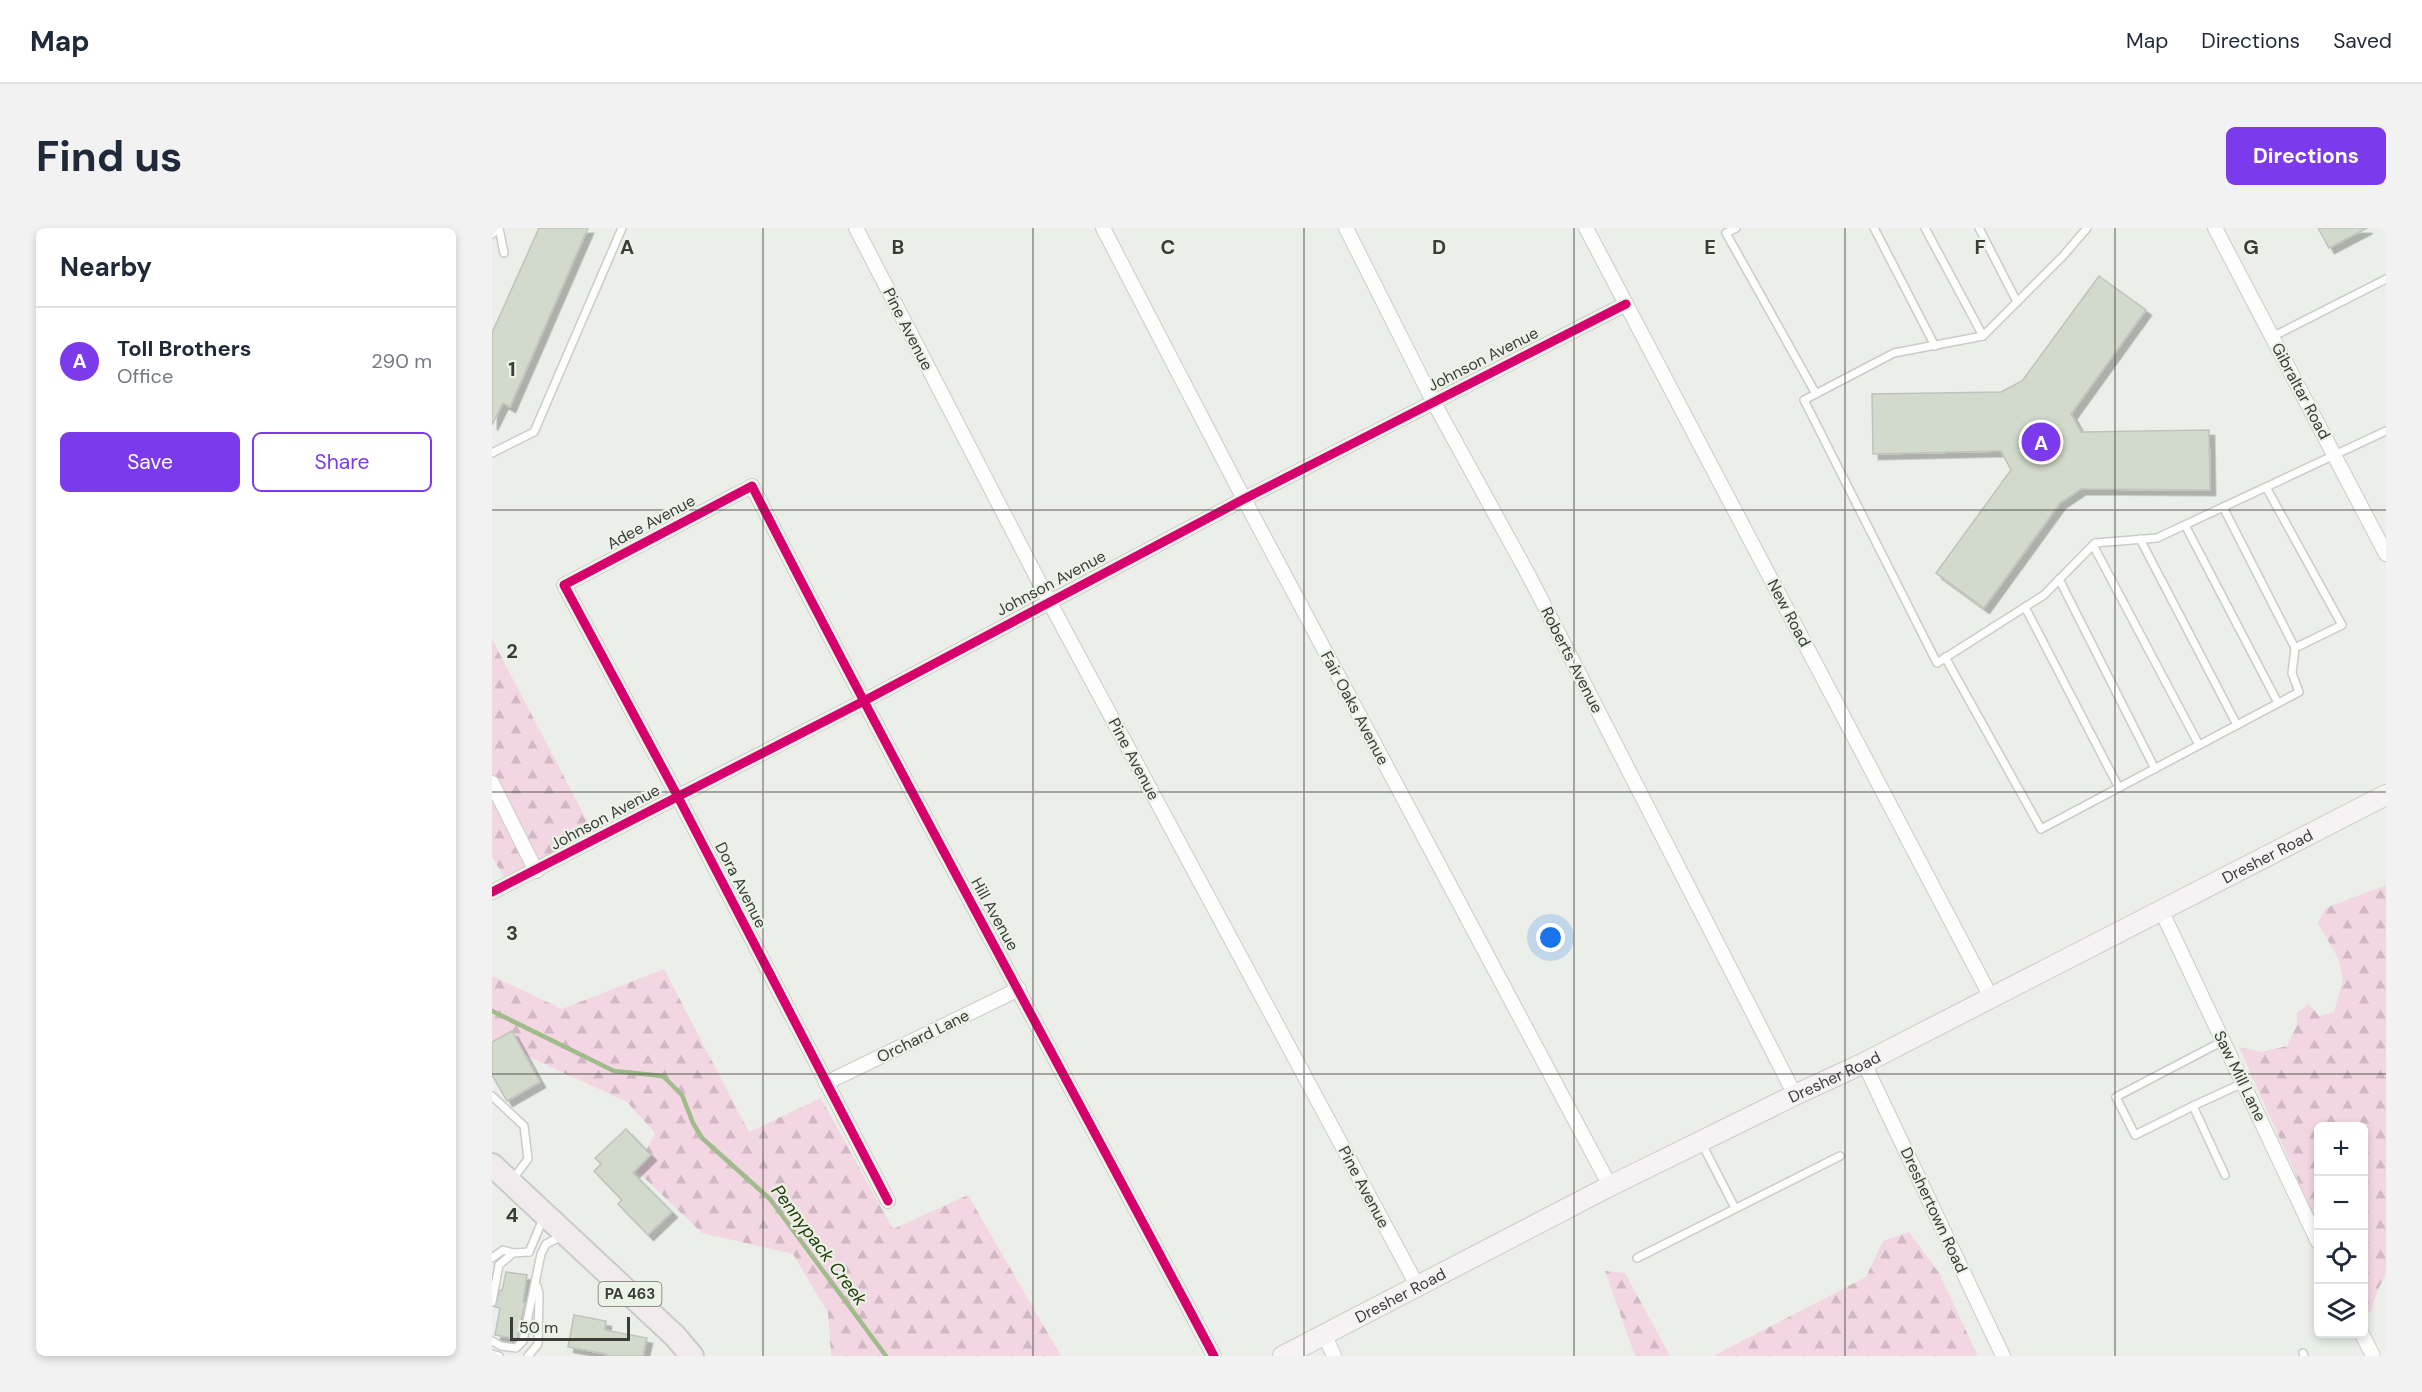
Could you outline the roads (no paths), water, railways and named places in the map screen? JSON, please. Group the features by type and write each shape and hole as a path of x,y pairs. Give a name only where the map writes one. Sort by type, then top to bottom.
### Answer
{"main road":[{"name":"Dresher Road","path":"1283,1356 1610,1186 1992,999 2386,795"},
{"name":"PA 463","path":"492,1165 675,1336 692,1356"}],"street":[{"name":"Pine Avenue","path":"856,228 1049,601 1418,1287"},
{"name":"Fair Oaks Avenue","path":"1103,228 1244,499 1610,1186"},
{"name":"Roberts Avenue","path":"1346,228 1433,401 1529,576 1795,1095"},
{"name":"New Road","path":"1586,228 1992,999"},
{"name":"Gibraltar Road","path":"2215,228 2386,554"},
{"name":"Johnson Avenue","path":"492,892 862,702 1049,601 1433,401 1626,304"},
{"name":"Adee Avenue","path":"564,585 752,486"},
{"name":"Hill Avenue","path":"752,486 862,702 1019,989 1214,1356"},
{"name":"Dora Avenue","path":"564,585 677,795 888,1202"},
{"path":"492,783 536,871"},
{"name":"Saw Mill Lane","path":"2161,910 2314,1232"},
{"name":"Orchard Lane","path":"826,1083 1019,989"},
{"name":"Dreshertown Road","path":"1864,1063 2003,1356"},
{"path":"1324,1334 1334,1356"},
{"path":"2364,1338 2373,1356"}],"lane":[{"path":"492,234 499,228 504,254"},
{"path":"492,453 534,432 622,228"},
{"path":"1736,228 1726,233 1816,394"},
{"path":"1874,228 1935,346"},
{"path":"1925,228 1983,336"},
{"path":"1979,228 2018,302"},
{"path":"2087,228 2063,256 1983,336 1894,354 1804,400 1937,663 2044,595 2095,543 2157,538 2386,431"},
{"path":"2272,337 2386,279"},
{"path":"2266,487 2342,625 2295,648"},
{"path":"1945,657 2041,829 2299,692 2292,673 2295,648 2223,507"},
{"path":"2185,525 2278,703"},
{"path":"2140,539 2237,725"},
{"path":"2093,545 2199,745"},
{"path":"2059,579 2155,768"},
{"path":"2025,607 2119,788"},
{"path":"2223,1041 2116,1097 2135,1135 2243,1083"},
{"path":"492,1096 524,1126 528,1159 511,1182"},
{"path":"2193,1106 2225,1175"},
{"path":"1701,1141 1735,1208"},
{"path":"1636,1258 1840,1156"},
{"path":"529,1252 545,1214"},
{"path":"492,1341 501,1346 516,1348 522,1341 538,1266 546,1244 566,1234"},
{"path":"492,1258 502,1250 513,1253 529,1252"},
{"path":"529,1252 538,1266"},
{"path":"492,1302 499,1265 513,1253"},
{"path":"528,1356 538,1344 539,1293 536,1283"},
{"path":"492,1354 499,1356"}],"waterway":[{"name":"Pennypack Creek","path":"492,1011 614,1071 663,1076 682,1095 693,1123 702,1138 770,1199 886,1356"}],"place":[{"name":"Toll Brothers","path":"2041,442"}]}
